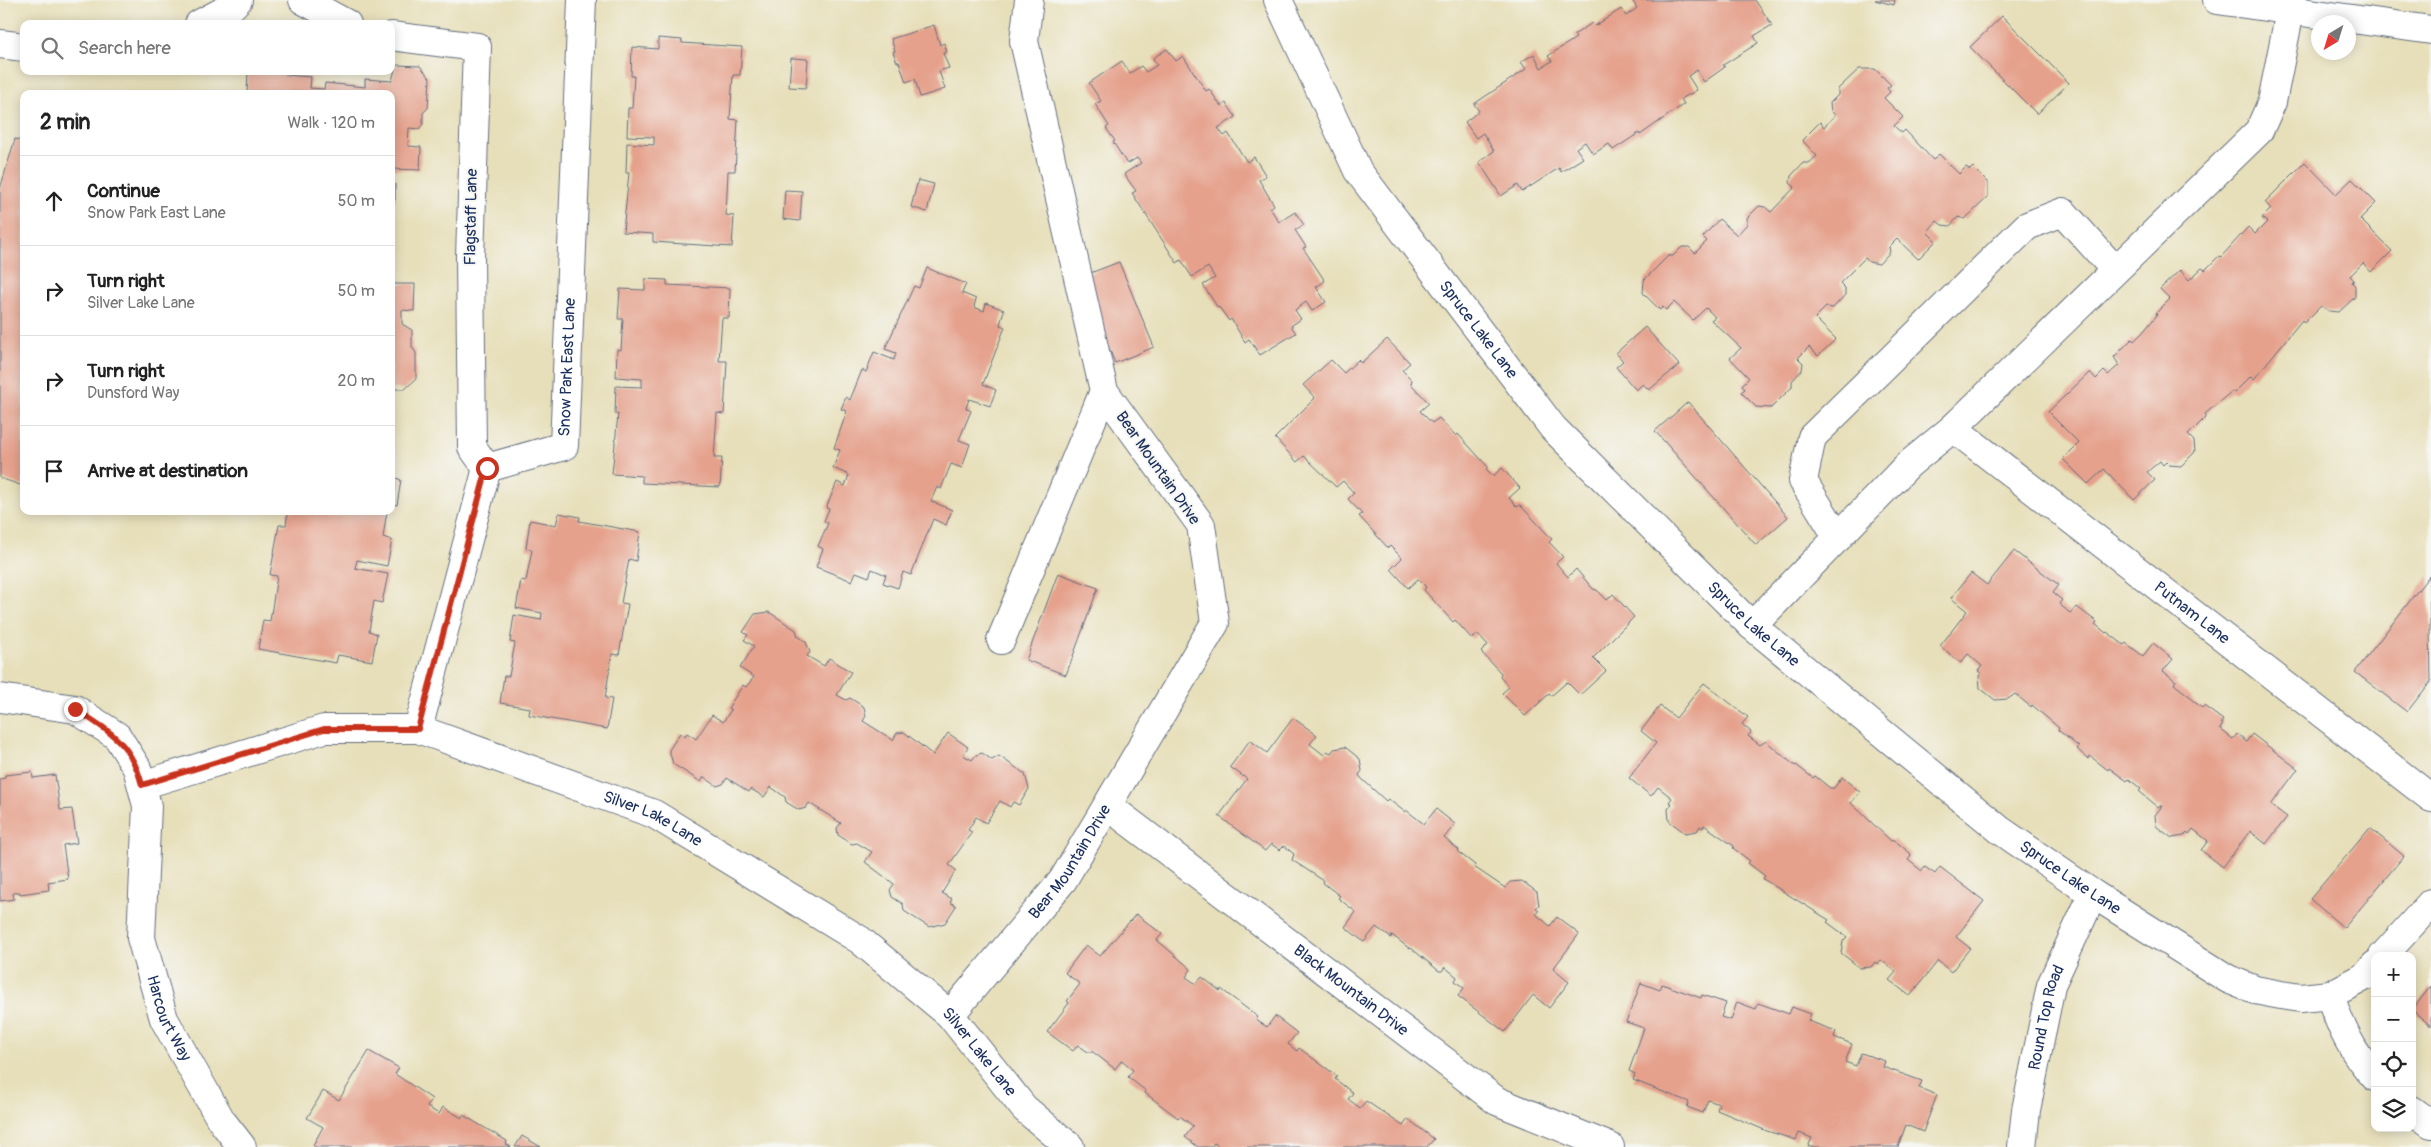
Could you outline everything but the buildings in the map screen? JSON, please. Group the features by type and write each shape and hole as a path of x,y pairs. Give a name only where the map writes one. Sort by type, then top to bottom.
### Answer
{"street":[{"path":"207,20 231,7 238,0"},
{"path":"303,0 340,20"},
{"name":"Snow Park East Lane","path":"487,468 564,446 582,0"},
{"name":"Bear Mountain Drive","path":"950,1015 1063,880 1215,623 1201,525 1104,391 1024,41 1029,0"},
{"name":"Spruce Lake Lane","path":"1278,0 1358,171 1553,428 1752,626 2000,830 2093,894 2228,979 2255,990 2301,998 2330,995"},
{"path":"2217,0 2431,30"},
{"path":"1752,626 1908,465 1953,428 2259,131 2272,102 2290,10"},
{"name":"Flagstaff Lane","path":"395,37 476,47 470,257 472,447 487,468"},
{"path":"0,44 20,46"},
{"path":"1838,538 1803,481 1812,436 2027,226 2063,212 2115,270"},
{"path":"1002,640 1104,391"},
{"name":"Putnam Lane","path":"1953,428 2431,798"},
{"path":"418,729 487,468"},
{"name":"Harcourt Way","path":"0,698 75,709 117,736 137,768 147,806 142,875 141,938 164,1019 221,1120 242,1147"},
{"name":"Silver Lake Lane","path":"142,785 324,729 418,729 654,814 860,940 950,1015 1024,1108 1070,1147"},
{"name":"Black Mountain Drive","path":"1108,806 1497,1100 1610,1147"},
{"name":"Round Top Road","path":"2022,1147 2026,1110 2051,985 2093,894"},
{"path":"2387,952 2431,903"},
{"path":"2371,969 2364,977 2330,995 2340,1025 2354,1052 2371,1072"},
{"path":"2416,1113 2431,1124"}],"route":[{"path":"75,709 117,736 137,768 142,785 324,729 418,729 487,468"}]}
